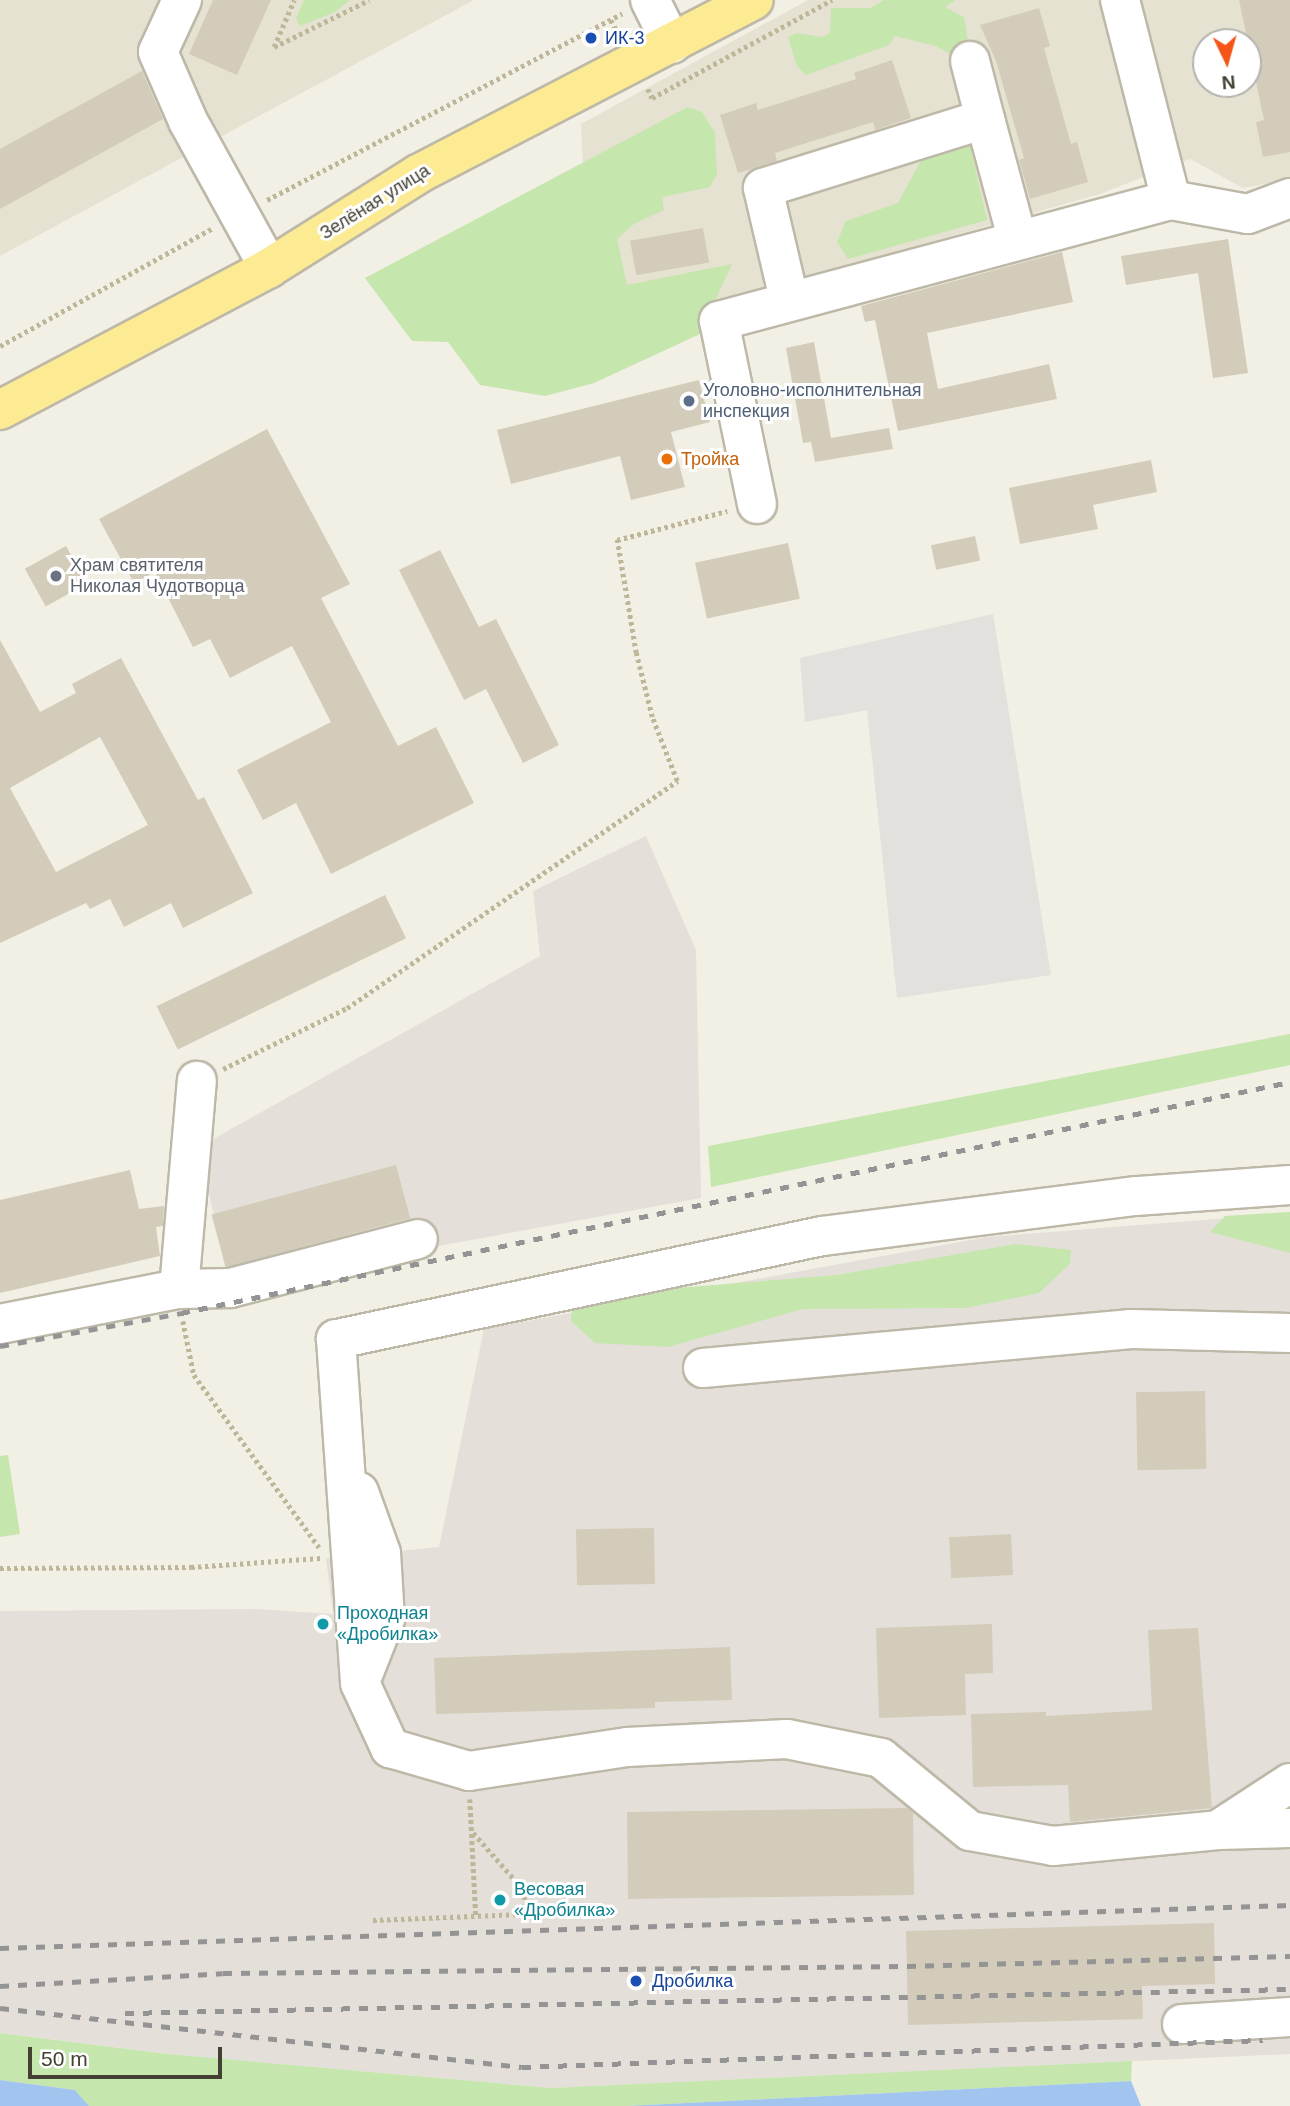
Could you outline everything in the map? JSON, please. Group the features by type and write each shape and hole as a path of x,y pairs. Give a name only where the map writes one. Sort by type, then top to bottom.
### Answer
{"main road":[{"name":"Зелёная улица","path":"0,410 269,268 418,174 754,0"}],"lane":[{"path":"182,0 158,52 188,121 269,268"},
{"path":"1120,0 1171,200"},
{"path":"643,3 672,44"},
{"path":"970,61 1017,238"},
{"path":"789,299 763,188 985,119"},
{"path":"757,504 719,321 789,299 1171,200 1248,214 1290,198"},
{"path":"181,1305 197,1081"},
{"path":"1290,1185 1135,1196 822,1236 336,1339 360,1683 390,1748 469,1771 627,1747 787,1739 881,1758 970,1831 1053,1846 1218,1830 1290,1828"},
{"path":"0,1324 181,1305 230,1288 418,1239"},
{"path":"703,1368 1131,1329 1290,1333"},
{"path":"1218,1830 1290,1783"},
{"path":"1182,2024 1290,2017"}],"path":[{"path":"294,0 274,47 369,0"},
{"path":"652,98 832,0"},
{"path":"0,346 238,215 643,3"},
{"path":"197,1081 347,1008 677,781 652,717 636,653 618,540 708,516"},
{"path":"0,1568 191,1567 326,1558 194,1375 181,1305"},
{"path":"469,1771 476,1916"},
{"path":"373,1920 525,1914 524,1896 472,1832"}],"shaded area":[{"path":"0,0 474,0 0,256"},
{"path":"808,0 1290,0 1290,179 1243,188 1190,159 1100,194 615,331 585,206 581,124"},
{"path":"993,614 1051,975 897,998 867,710 805,722 800,658"},
{"path":"646,836 696,950 701,1198 422,1249 227,1276 199,1147 540,956 533,891"},
{"path":"1290,1213 1290,2054 551,2088 168,2054 0,2033 0,1611 256,1609 333,1614 326,1558 439,1547 484,1329 987,1237"}],"green space":[{"path":"304,0 350,0 335,12 300,26 296,18"},
{"path":"884,0 956,0 945,7 964,17 969,48 954,56 936,46 895,36 889,45 806,75 797,66 788,37 796,33 822,37 830,33 831,8 870,8"},
{"path":"688,107 702,112 715,133 717,174 710,187 662,197 664,210 634,224 617,239 627,285 732,264 700,334 594,383 545,396 480,385 448,342 412,341 365,278"},
{"path":"968,137 987,220 848,259 837,242 846,221 898,203 925,153"},
{"path":"1290,1034 1290,1065 711,1187 708,1146"},
{"path":"1290,1212 1290,1253 1210,1232 1225,1216"},
{"path":"1016,1244 1071,1250 1070,1264 1039,1293 966,1308 803,1309 668,1347 595,1343 571,1321 572,1304 651,1290 837,1275"},
{"path":"8,1455 20,1534 0,1537 0,1456"},
{"path":"0,2033 168,2054 551,2088 1132,2061 1131,2081 625,2106 89,2106 75,2090 0,2080"}],"water":[{"path":"0,2080 75,2090 89,2106 0,2106"},
{"path":"1131,2081 1141,2106 625,2106"}],"building":[{"path":"213,0 271,0 237,75 189,54"},
{"path":"1239,0 1290,0 1290,152 1263,157 1256,122 1264,120 1259,98 1262,98 1262,28 1245,28"},
{"path":"1039,8 1050,46 1044,48 1071,144 1077,142 1088,182 1030,199 1019,160 1024,158 996,61 980,25"},
{"path":"892,60 911,118 875,130 873,122 775,153 777,161 738,173 720,115 756,103 758,110 856,79 854,73"},
{"path":"142,71 163,119 0,209 0,149"},
{"path":"703,228 709,262 636,275 630,241"},
{"path":"1228,239 1248,373 1213,378 1198,273 1126,285 1121,256"},
{"path":"1062,252 1073,302 927,333 938,389 1049,364 1057,399 898,431 875,320 865,322 861,306"},
{"path":"814,342 831,438 889,428 893,449 815,462 811,442 803,443 786,348"},
{"path":"699,380 710,422 671,432 685,487 631,500 620,456 511,484 497,430"},
{"path":"267,429 350,584 321,598 398,746 436,727 474,803 331,874 296,803 263,820 237,770 331,722 292,646 230,678 210,639 193,647 155,572 134,583 99,519"},
{"path":"1151,460 1157,492 1093,505 1098,529 1020,544 1009,488"},
{"path":"975,536 980,560 936,570 931,545"},
{"path":"788,543 800,599 707,619 695,563"},
{"name":"Храм святителя Николая Чудотворца","path":"66,546 87,584 46,606 25,569"},
{"path":"440,550 479,627 496,619 559,745 523,763 486,689 464,700 399,570"},
{"path":"0,640 40,712 76,693 72,684 121,658 198,800 204,797 253,893 183,928 171,903 124,927 110,899 90,909 86,903 0,943","holes":["100,737 148,825 56,872 10,788"]},
{"path":"385,895 406,938 178,1049 157,1006"},
{"path":"396,1165 410,1218 226,1268 212,1214"},
{"path":"130,1170 139,1209 164,1206 163,1226 156,1227 160,1256 0,1293 0,1200"},
{"path":"1205,1391 1206,1469 1137,1470 1136,1392"},
{"path":"654,1528 655,1584 577,1585 576,1529"},
{"path":"1011,1534 1013,1575 951,1578 949,1537"},
{"path":"992,1624 993,1673 965,1674 966,1715 879,1718 876,1628"},
{"path":"1198,1628 1212,1808 1070,1822 1068,1785 973,1787 971,1714 1046,1712 1046,1716 1152,1710 1148,1630"},
{"path":"730,1647 732,1700 655,1702 655,1708 436,1714 434,1658"},
{"path":"907,1808 913,1812 914,1895 628,1899 627,1812"},
{"path":"1214,1923 1215,1984 1142,1986 1143,2019 908,2025 906,1931"}],"railway":[{"path":"0,1346 181,1313 1290,1082"},
{"path":"0,1948 1290,1905"},
{"path":"0,1986 223,1973 907,1966 1290,1956"},
{"path":"125,2013 1290,1989"},
{"path":"0,2008 522,2067 1263,2040"}],"place":[{"name":"ИК-3","path":"591,38"},
{"name":"Уголовно-исполнительная инспекция","path":"689,401"},
{"name":"Тройка","path":"667,459"},
{"name":"Храм святителя Николая Чудотворца","path":"56,576"},
{"name":"Проходная «Дробилка»","path":"323,1624"},
{"name":"Весовая «Дробилка»","path":"500,1900"},
{"name":"Дробилка","path":"636,1981"}]}
